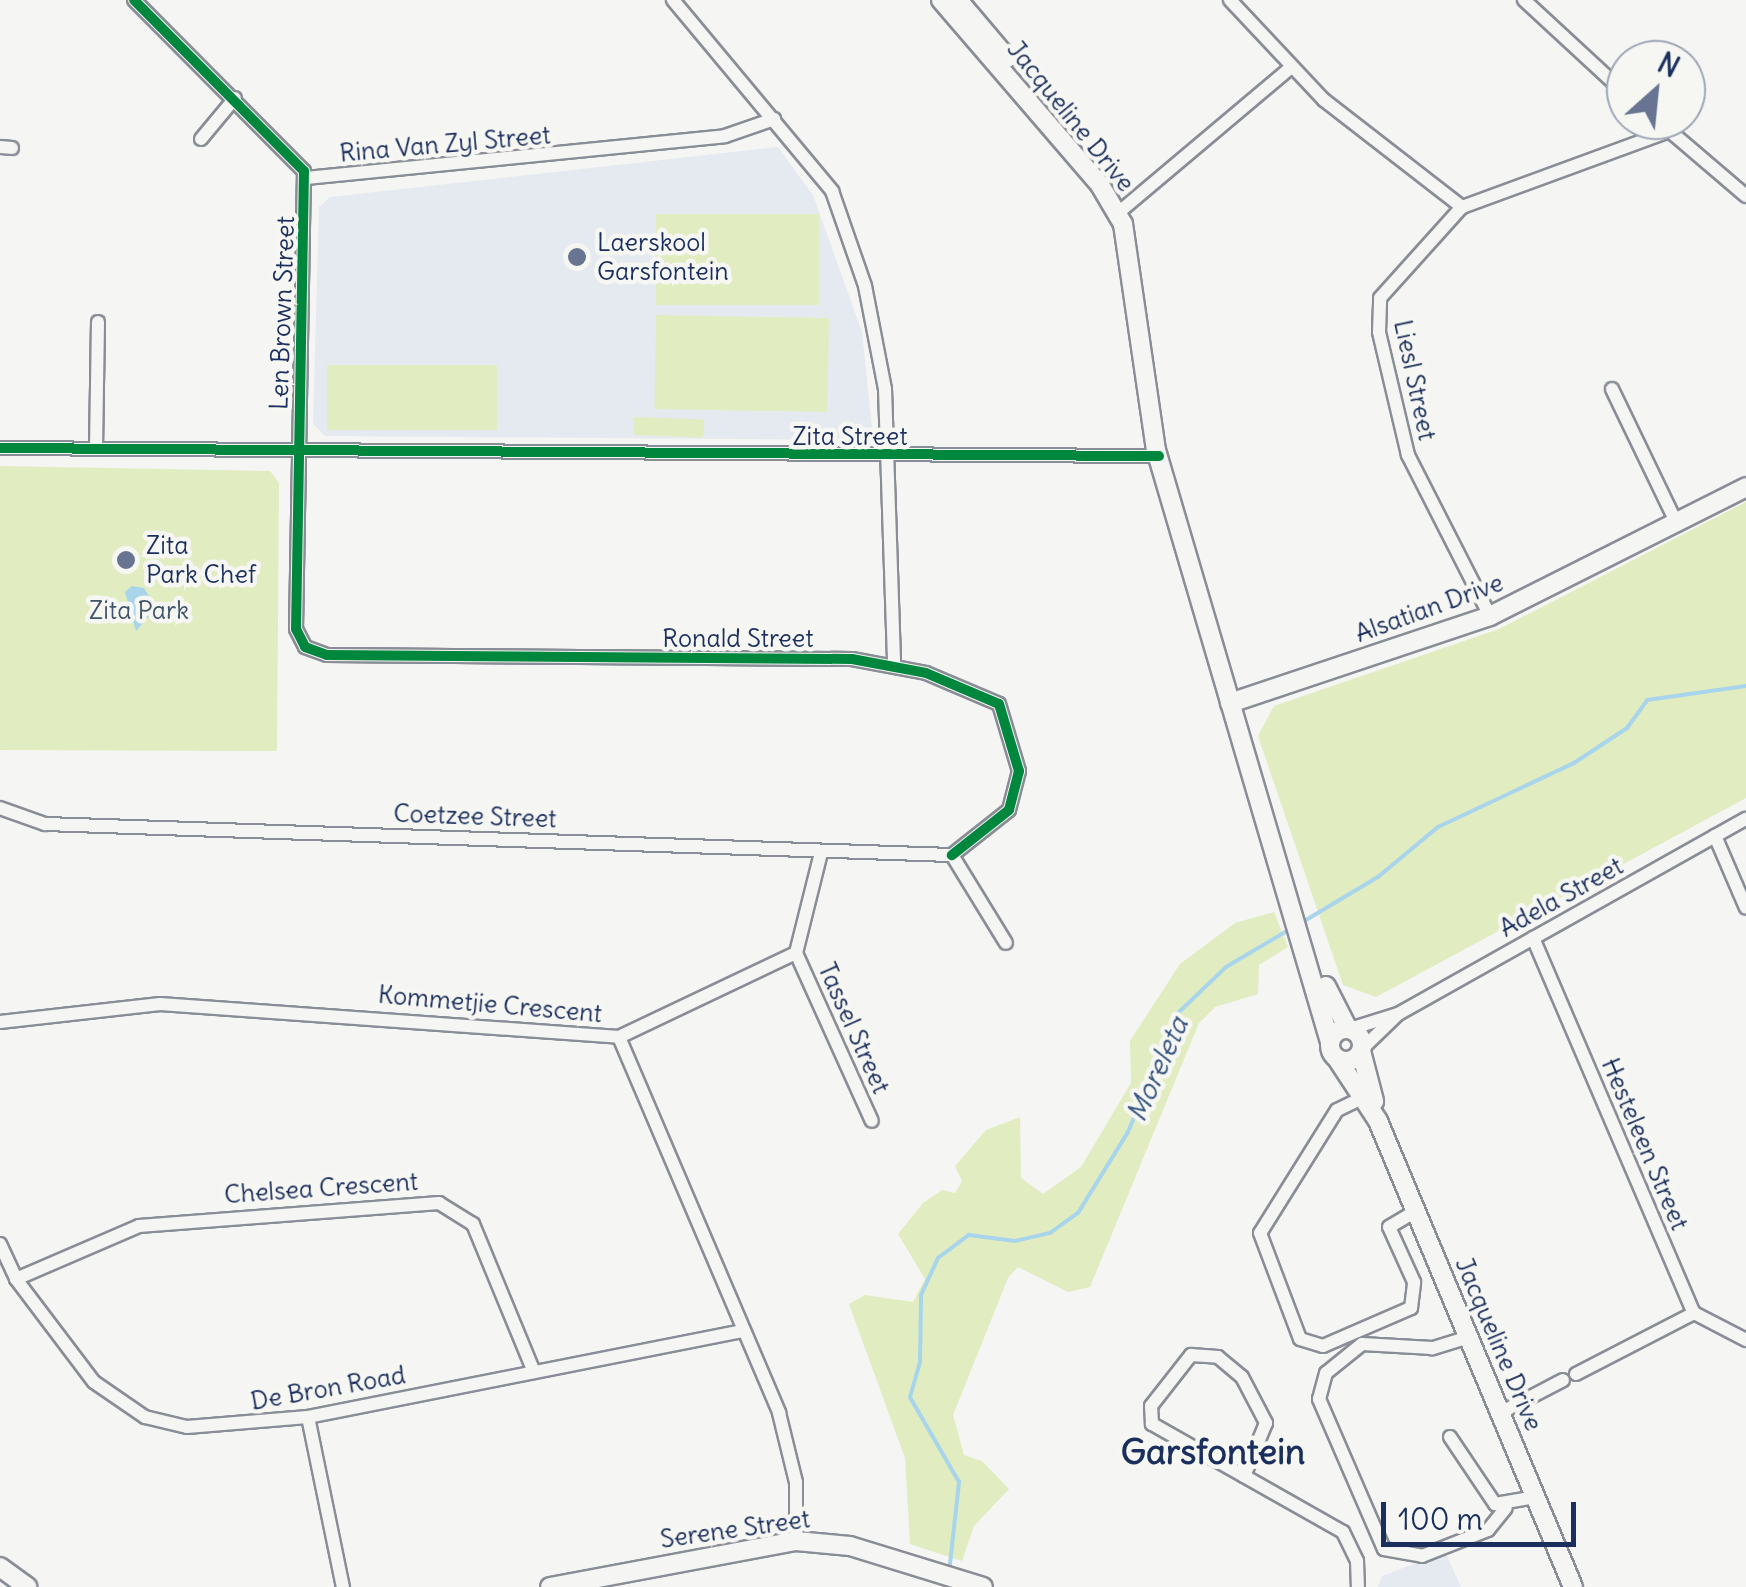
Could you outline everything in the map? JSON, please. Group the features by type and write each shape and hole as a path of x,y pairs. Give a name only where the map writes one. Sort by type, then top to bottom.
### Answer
{"street":[{"name":"Rina Van Zyl Street","path":"134,0 297,158 306,178 708,138 774,119"},
{"path":"673,0 832,190 850,243 877,329 889,456 894,663"},
{"name":"Jacqueline Drive","path":"941,0 1123,210"},
{"name":"Jacqueline Drive","path":"958,0 1123,210 1152,332 1160,456 1230,703 1306,946 1330,1042 1378,1120 1573,1587"},
{"path":"1230,0 1290,69 1462,207"},
{"path":"1524,0 1606,76"},
{"path":"1123,210 1290,69"},
{"path":"201,139 236,98"},
{"name":"Liesl Street","path":"1490,616 1408,455 1377,315 1388,284 1462,207 1645,140"},
{"path":"1681,140 1746,196"},
{"name":"Len Brown Street","path":"296,629 306,178"},
{"path":"96,449 98,322"},
{"path":"1612,390 1676,522"},
{"name":"Zita Street","path":"0,448 1160,456"},
{"name":"Alsatian Drive","path":"1230,703 1490,616 1746,488"},
{"name":"Ronald Street","path":"296,629 305,647 328,655 894,663 993,698 1013,739 1016,799 952,855"},
{"name":"Coetzee Street","path":"0,808 45,824 952,855"},
{"name":"Adela Street","path":"1349,1029 1398,1014 1746,819"},
{"path":"1716,836 1746,908"},
{"path":"619,1037 796,953 821,853"},
{"path":"952,855 1006,943"},
{"name":"Hesteleen Street","path":"1534,938 1694,1313"},
{"name":"Jacqueline Drive","path":"1306,946 1362,1050 1378,1120"},
{"name":"Tassel Street","path":"796,953 872,1121"},
{"name":"Kommetjie Crescent","path":"0,1022 160,1004 619,1037 790,1446 796,1540"},
{"name":"Adela Street","path":"1362,1050 1398,1014"},
{"path":"1330,1042 1349,1029"},
{"path":"1338,1060 1362,1050"},
{"path":"1364,1097 1337,1110 1260,1233 1300,1339 1323,1346 1411,1308 1414,1282 1389,1226 1416,1211"},
{"name":"Chelsea Crescent","path":"16,1279 139,1226 439,1203 473,1224 534,1372"},
{"name":"De Bron Road","path":"0,1244 16,1279 94,1382 145,1417 213,1428 308,1417 744,1331"},
{"path":"1500,1412 1694,1313 1746,1340"},
{"path":"1469,1337 1432,1348 1362,1344 1326,1373 1319,1399 1384,1549 1422,1556 1488,1530 1506,1508 1536,1497"},
{"path":"1244,1476 1264,1416 1234,1366 1191,1355 1151,1406 1152,1424 1342,1532 1358,1561 1358,1587"},
{"path":"308,1417 342,1587"},
{"path":"1450,1437 1484,1491 1506,1508"},
{"name":"Serene Street","path":"550,1587 796,1540 902,1560 983,1587"},
{"path":"0,1567 28,1587"}],"shaded area":[{"name":"Laerskool Garsfontein","path":"778,147 813,195 862,332 872,428 861,440 325,436 313,424 319,207 330,197"},
{"path":"1445,1552 1461,1587 1378,1587 1382,1576"}],"green space":[{"path":"656,214 819,214 819,305 656,305"},
{"path":"656,315 829,318 827,412 654,409"},
{"path":"327,365 497,365 497,430 327,430"},
{"path":"634,417 704,419 703,437 633,435"},
{"name":"Zita Park","path":"0,466 270,471 279,483 277,751 0,750"},
{"path":"1746,502 1746,798 1376,997 1343,985 1258,736 1274,706 1499,629"},
{"path":"1274,912 1288,947 1259,965 1258,994 1215,1007 1199,1023 1090,1287 1068,1292 1018,1267 1008,1278 953,1415 964,1455 982,1461 1009,1489 974,1526 962,1561 910,1544 905,1458 849,1304 865,1295 913,1302 925,1279 898,1234 923,1203 942,1190 955,1193 962,1181 955,1166 986,1130 1020,1117 1021,1178 1043,1194 1081,1167 1131,1083 1130,1041 1180,964 1235,923"}],"water":[{"path":"132,586 144,588 156,608 136,631 125,592"}],"waterway":[{"name":"Moreleta","path":"1301,923 1378,877 1438,827 1574,763 1627,728 1647,700 1746,686"},
{"name":"Moreleta","path":"949,1573 959,1482 910,1397 920,1362 921,1295 938,1258 969,1235 1015,1241 1050,1233 1078,1213 1128,1132 1178,1013 1226,967 1292,928"}],"cycle path":[{"path":"134,0 304,171 296,629 305,647 327,655 852,659 926,673 999,704 1019,771 1009,810 952,855"},
{"path":"0,448 1159,456"}],"place":[{"name":"Laerskool Garsfontein","path":"577,257"},
{"name":"Zita Park Chef","path":"126,560"}],"district":[{"name":"Garsfontein","path":"1213,1451"}]}
